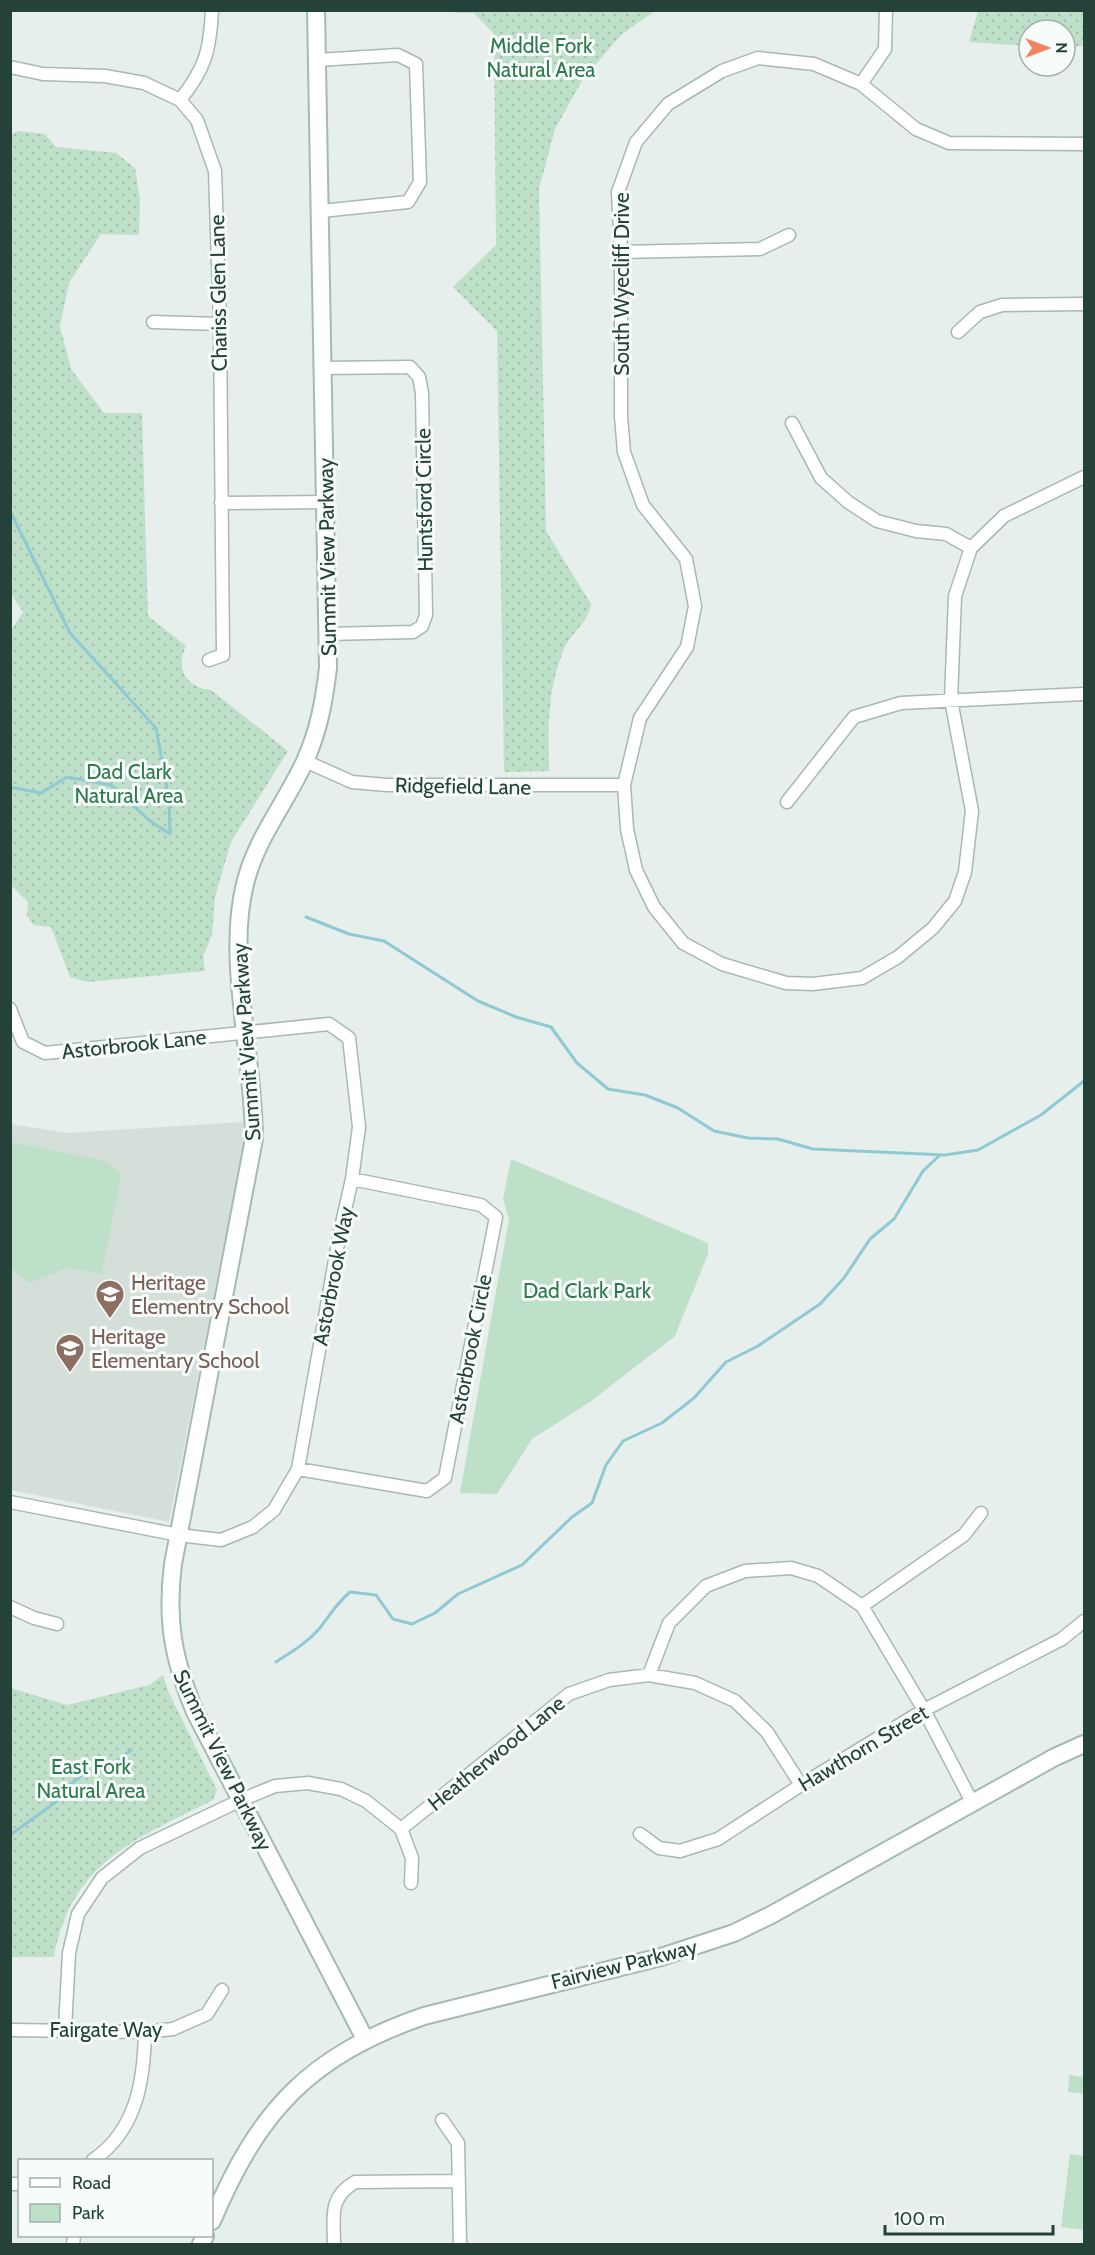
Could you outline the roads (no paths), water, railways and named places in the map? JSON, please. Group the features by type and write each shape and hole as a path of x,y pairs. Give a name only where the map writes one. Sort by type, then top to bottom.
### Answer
{"street":[{"path":"180,100 200,76 211,36 212,10"},
{"name":"Summit View Parkway","path":"316,10 328,668 324,707 305,761 259,842 245,882 238,924 238,948 254,1118 251,1168 179,1535 170,1590 169,1613 175,1660 195,1712 365,2039"},
{"path":"861,84 885,49 886,10"},
{"path":"317,60 399,56 416,64 420,182 408,202 321,211"},
{"name":"South Wyecliff Drive","path":"971,548 955,596 951,700 972,811 965,872 956,901 933,928 898,957 862,978 813,984 786,983 722,964 683,943 654,907 636,870 627,829 624,785 640,718 687,647 695,606 686,559 643,506 624,452 621,416 621,252 618,192 636,142 668,104 722,71 758,58 814,64 861,84 916,129 949,142 1084,144"},
{"name":"Chariss Glen Lane","path":"10,67 43,74 105,76 144,83 180,100 197,120 215,171 220,324 223,655 209,660"},
{"path":"621,252 760,249 789,235"},
{"path":"958,332 980,312 1002,305 1084,304"},
{"path":"153,322 220,324"},
{"name":"Huntsford Circle","path":"324,368 410,367 419,377 423,428 426,615 422,626 413,632 328,634"},
{"path":"792,423 821,478 848,502 877,521 916,531 946,534 971,548 1004,516 1084,477"},
{"path":"221,503 326,502"},
{"path":"787,802 854,717 901,703 1084,694"},
{"name":"Ridgefield Lane","path":"305,761 352,782 387,785 624,785"},
{"name":"Astorbrook Lane","path":"10,1009 23,1042 45,1053 247,1032"},
{"name":"Astorbrook Way","path":"10,1502 179,1535 221,1540 253,1527 274,1510 298,1469 340,1232 352,1179 359,1127 349,1038 329,1024 247,1032"},
{"name":"Astorbrook Circle","path":"298,1469 427,1491 444,1478 496,1217 481,1205 352,1179"},
{"path":"862,1606 964,1535 981,1513"},
{"path":"649,1675 669,1623 706,1586 745,1571 791,1568 818,1576 862,1606 924,1710 972,1802"},
{"path":"10,1607 34,1618 57,1624"},
{"name":"Hawthorn Street","path":"640,1834 659,1848 680,1851 718,1839 924,1710 1062,1639 1084,1621"},
{"name":"Heatherwood Lane","path":"401,1829 569,1694 609,1680 649,1675 695,1683 735,1701 767,1732 801,1785"},
{"name":"Fairview Parkway","path":"213,2219 240,2159 261,2127 312,2074 339,2053 365,2039 424,2016 661,1958 734,1933 771,1915 972,1802 1084,1744"},
{"path":"65,2029 69,1953 78,1914 102,1878 140,1848 241,1800 275,1786 308,1783 341,1789 366,1801 401,1829 412,1858 411,1883"},
{"name":"Fairgate Way","path":"10,2030 145,2031 173,2029 207,2014 222,1990"},
{"path":"94,2159 116,2138 133,2112 145,2073 145,2031"},
{"path":"442,2120 458,2144 460,2244"},
{"path":"334,2244 334,2206 341,2190 354,2182 459,2181"}],"waterway":[{"path":"10,511 70,633 156,728 169,800 170,834"},
{"path":"10,787 41,793 67,777 111,785 149,820 170,834"},
{"path":"306,917 349,934 384,941 478,1001 516,1017 551,1027 577,1063 608,1089 645,1095 678,1108 714,1131 748,1138 778,1139 813,1149 945,1155 978,1150 1041,1115 1084,1081"},
{"path":"276,1662 314,1634 350,1592 376,1595 393,1619 412,1624 435,1613 458,1594 522,1565 572,1517 592,1503 606,1465 623,1441 662,1423 694,1398 726,1362 758,1346 820,1304 844,1278 870,1239 894,1219 923,1171 940,1155"},
{"path":"10,1835 56,1802 62,1791 85,1773 106,1769 131,1750"}],"place":[{"name":"Heritage Elementry School","path":"110,1320"},
{"name":"Heritage Elementary School","path":"70,1374"}],"park label":[{"name":"Middle Fork Natural Area","path":"541,57"},
{"name":"Dad Clark Natural Area","path":"129,783"},
{"name":"Dad Clark Park","path":"587,1290"},
{"name":"East Fork Natural Area","path":"91,1778"}]}
